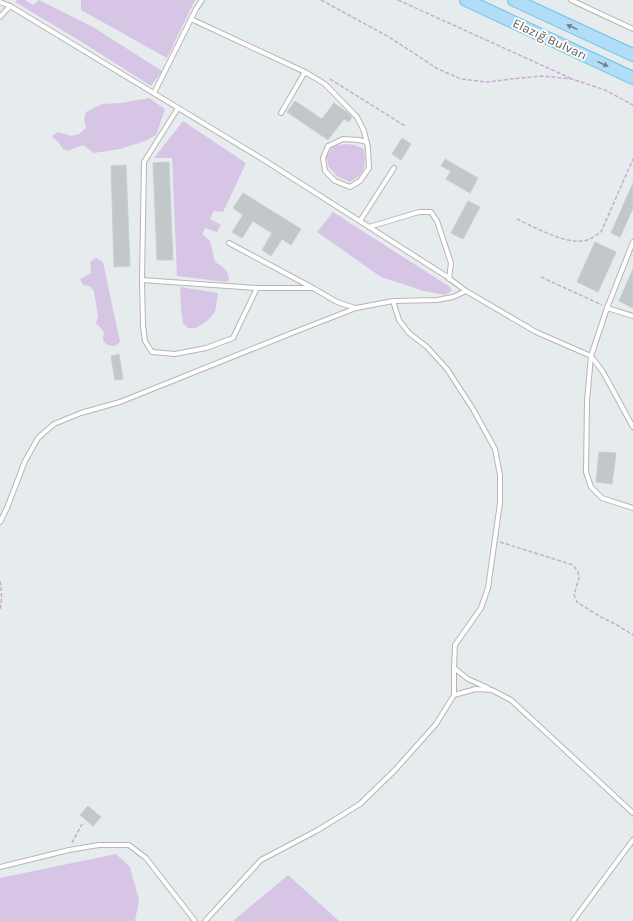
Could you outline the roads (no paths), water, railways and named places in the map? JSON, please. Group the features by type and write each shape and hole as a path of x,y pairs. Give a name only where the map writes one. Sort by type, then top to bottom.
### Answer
{"main road":[{"name":"Elazığ Bulvarı","path":"466,0 633,78"},
{"name":"Elazığ Bulvarı","path":"514,0 633,55"}],"lane":[{"path":"154,93 191,18 202,0"},
{"path":"570,0 633,29"},
{"path":"0,2 10,6 264,160 466,291 536,332 591,356 603,372 633,427"},
{"path":"0,17 10,6"},
{"path":"191,18 306,72 325,84 357,117 364,131 367,142 369,168 360,181 350,187 335,181 325,171 323,158 328,146 343,139 367,142"},
{"path":"281,113 306,72"},
{"path":"178,108 144,162 142,280 143,326 146,341 152,352 175,354 206,348 233,338 257,288"},
{"path":"360,221 394,168"},
{"path":"369,227 420,212 431,212 437,220 451,263 449,279"},
{"path":"633,242 607,308 591,356 587,401 586,472 591,487 602,498 633,508"},
{"path":"229,243 338,302 356,308"},
{"path":"142,280 257,288 314,288"},
{"path":"0,522 25,461 38,438 54,424 81,413 127,400 356,308 393,301 437,300 453,297 466,291"},
{"path":"205,921 261,860 318,830 360,804 395,770 436,724 454,695 455,646 481,608 488,588 500,503 500,475 495,450 473,408 447,369 427,347 408,333 399,320 393,301"},
{"path":"607,308 633,316"},
{"path":"454,668 468,679 511,700 633,814"},
{"path":"454,695 476,689 492,690"},
{"path":"573,921 633,840"},
{"path":"0,867 69,850 98,845 129,845 146,858 195,921"}]}
